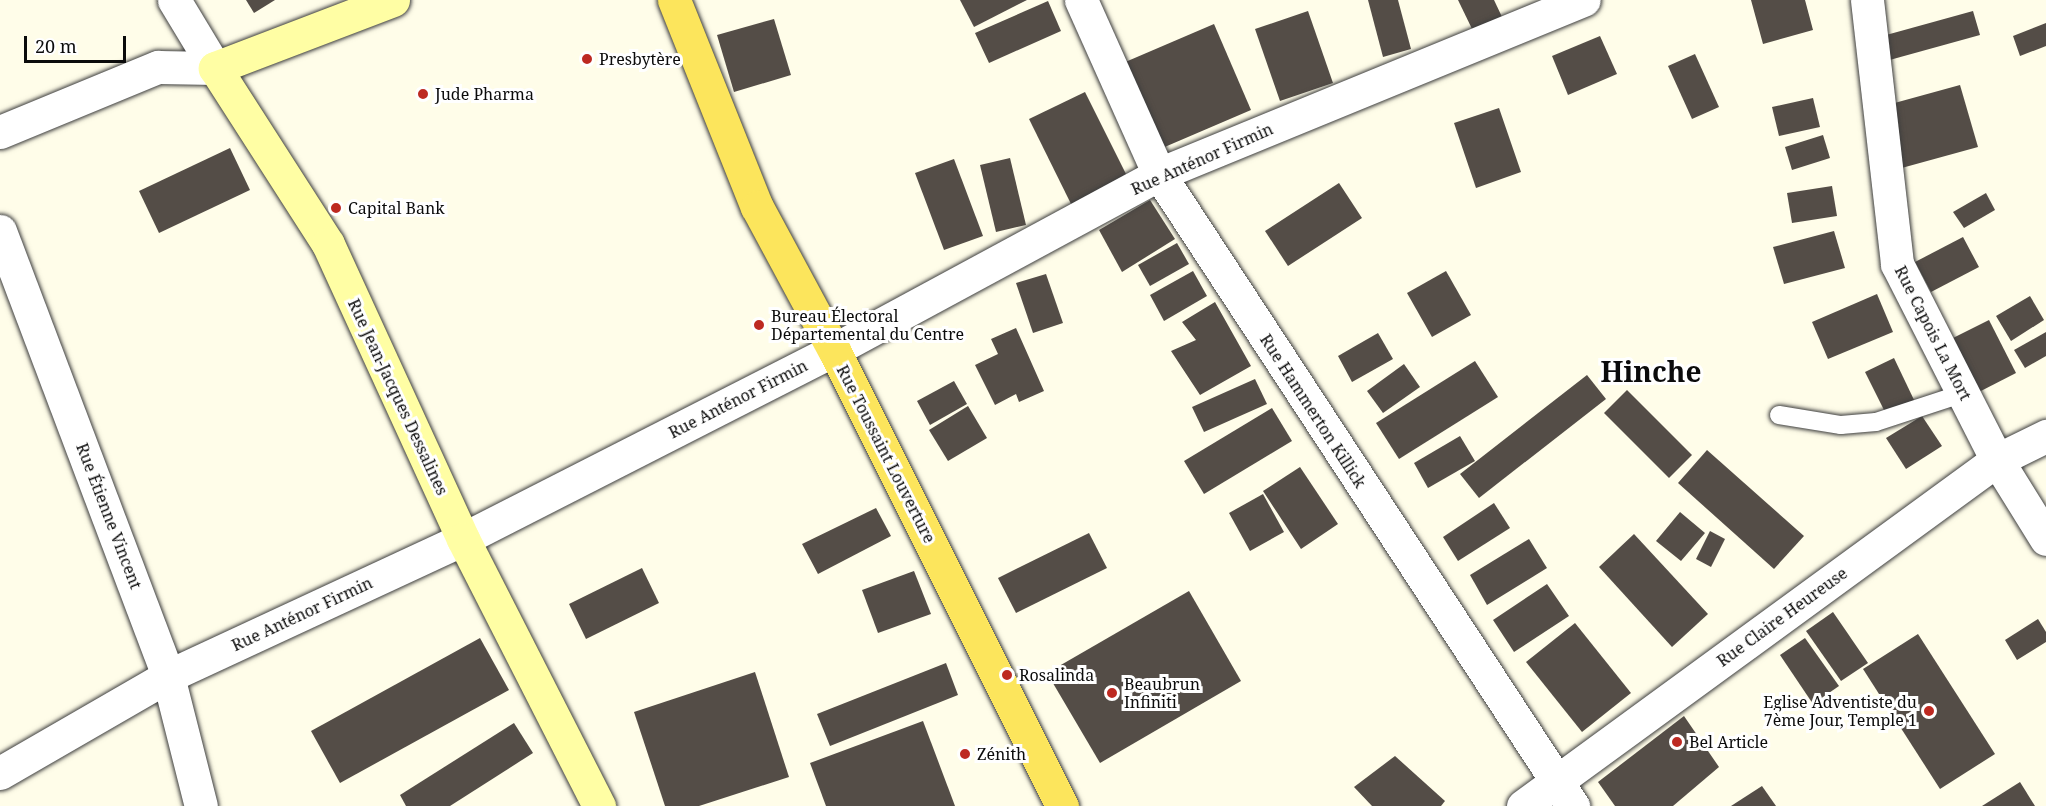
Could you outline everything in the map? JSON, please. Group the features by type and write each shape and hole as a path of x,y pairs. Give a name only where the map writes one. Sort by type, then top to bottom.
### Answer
{"main road":[{"path":"215,68 393,0"},
{"name":"Rue Toussaint Louverture","path":"674,0 757,207 834,350 1062,806"},
{"name":"Rue Jean-Jacques Dessalines","path":"215,68 328,244 463,539 599,806"}],"street":[{"name":"Rue Jean-Jacques Dessalines","path":"174,0 215,68"},
{"name":"Rue Hammerton Killick","path":"1082,0 1159,174 1564,794"},
{"name":"Rue Anténor Firmin","path":"0,773 168,676 463,539 834,350 1159,174 1584,0"},
{"name":"Rue Capois La Mort","path":"1867,0 1897,264 1997,460 2046,539"},
{"path":"0,132 158,67 215,68"},
{"name":"Rue Étienne Vincent","path":"0,231 168,676 201,806"},
{"name":"Rue Claire Heureuse","path":"1523,806 1564,794 1997,460 2046,436"}],"lane":[{"path":"1779,416 1841,425 1876,422 1964,393"}],"building":[{"path":"246,0 275,0 254,13"},
{"path":"960,0 1027,0 974,27"},
{"path":"1368,0 1398,0 1411,49 1383,57"},
{"path":"1458,0 1494,0 1503,19 1474,33"},
{"path":"1751,0 1805,0 1813,30 1763,44"},
{"path":"1048,1 1061,31 989,63 975,33"},
{"path":"1308,11 1333,83 1280,101 1255,29"},
{"path":"1973,11 1980,35 1886,61 1879,37"},
{"path":"774,19 791,75 734,92 717,35"},
{"path":"2046,23 2046,46 2020,56 2013,36"},
{"path":"1214,24 1251,110 1160,149 1123,63"},
{"path":"1600,36 1617,74 1568,95 1552,56"},
{"path":"1695,54 1719,107 1692,119 1668,66"},
{"path":"1960,85 1978,147 1898,169 1880,107"},
{"path":"1085,92 1129,180 1073,208 1029,119"},
{"path":"1813,98 1820,127 1779,136 1772,107"},
{"path":"1499,108 1521,172 1476,188 1454,123"},
{"path":"1823,135 1830,158 1792,170 1785,147"},
{"path":"230,148 250,190 159,233 139,191"},
{"path":"1010,158 1026,225 996,232 980,165"},
{"path":"954,159 983,236 944,250 915,173"},
{"path":"1339,183 1362,218 1288,266 1265,231"},
{"path":"1832,186 1837,216 1792,223 1787,193"},
{"path":"1986,193 1995,210 1964,228 1953,212"},
{"path":"1150,200 1175,239 1122,272 1099,230"},
{"path":"1834,231 1845,268 1784,284 1773,247"},
{"path":"1963,237 1979,267 1931,292 1915,262"},
{"path":"1177,243 1189,264 1150,286 1138,265"},
{"path":"1193,271 1207,296 1164,321 1150,295"},
{"path":"1446,271 1471,315 1432,337 1407,293"},
{"path":"1046,274 1063,323 1033,333 1016,283"},
{"path":"1877,294 1893,332 1828,359 1812,322"},
{"path":"2030,296 2044,320 2011,341 1996,316"},
{"path":"1215,302 1251,366 1200,395 1171,351 1196,340 1182,322"},
{"path":"1989,320 2016,373 1977,393 1949,340"},
{"path":"1016,328 1044,391 1019,402 1016,394 995,405 975,365 998,354 991,339"},
{"path":"2046,332 2046,356 2025,368 2014,350"},
{"path":"1378,333 1393,359 1352,382 1338,356"},
{"path":"1894,358 1915,402 1887,416 1865,372"},
{"path":"1475,361 1498,397 1399,459 1376,423"},
{"path":"1404,364 1420,387 1383,413 1367,391"},
{"path":"1587,375 1606,399 1479,498 1460,474"},
{"path":"1255,379 1267,404 1204,432 1192,407"},
{"path":"954,381 967,404 930,425 917,401"},
{"path":"1627,390 1692,455 1669,478 1604,413"},
{"path":"968,406 987,438 948,461 929,430"},
{"path":"1272,408 1292,441 1204,494 1184,461"},
{"path":"1922,416 1942,446 1906,469 1886,438"},
{"path":"1460,436 1475,461 1428,488 1414,463"},
{"path":"1707,450 1804,536 1774,569 1678,483"},
{"path":"1300,467 1338,524 1301,549 1263,491"},
{"path":"1263,494 1284,532 1250,551 1229,513"},
{"path":"1494,503 1510,528 1458,561 1443,537"},
{"path":"876,508 891,536 818,574 802,544"},
{"path":"1680,512 1705,533 1681,561 1656,541"},
{"path":"1710,531 1725,539 1711,567 1696,559"},
{"path":"1089,533 1107,568 1016,613 998,578"},
{"path":"1634,534 1708,614 1672,647 1599,567"},
{"path":"1529,539 1547,568 1487,605 1470,575"},
{"path":"642,568 659,603 586,639 569,604"},
{"path":"914,571 931,614 878,633 862,590"},
{"path":"1547,584 1569,616 1514,652 1493,620"},
{"path":"1189,591 1241,681 1100,763 1047,673"},
{"path":"1833,612 1868,663 1841,681 1806,631"},
{"path":"2038,619 2046,632 2046,642 2017,660 2005,640"},
{"path":"1575,623 1631,693 1582,732 1526,662"},
{"name":"Eglise Adventiste du 7ème Jour, Temple 1","path":"1918,634 1995,754 1940,789 1863,669"},
{"path":"480,638 509,690 340,783 311,731"},
{"path":"1805,638 1839,686 1813,704 1780,655"},
{"path":"946,663 958,695 830,746 817,714"},
{"path":"755,672 789,777 699,806 665,806 634,712"},
{"name":"Bel Article","path":"1684,716 1719,767 1673,806 1615,806 1598,782"},
{"path":"923,721 955,806 826,806 810,763"},
{"path":"514,723 533,753 450,806 406,806 400,795"},
{"path":"1395,756 1445,801 1441,806 1372,806 1354,787"},
{"path":"2020,782 2035,806 1982,806"},
{"path":"1762,786 1776,806 1731,806"}],"place":[{"name":"Presbytère","path":"587,59"},
{"name":"Jude Pharma","path":"423,94"},
{"name":"Capital Bank","path":"336,208"},
{"name":"Bureau Électoral Départemental du Centre","path":"759,325"},
{"name":"Rosalinda","path":"1007,675"},
{"name":"Beaubrun Infiniti","path":"1112,693"},
{"name":"Eglise Adventiste du 7ème Jour, Temple 1","path":"1929,711"},
{"name":"Bel Article","path":"1677,742"},
{"name":"Zénith","path":"965,754"}],"district":[{"name":"Hinche","path":"1651,371"}]}
